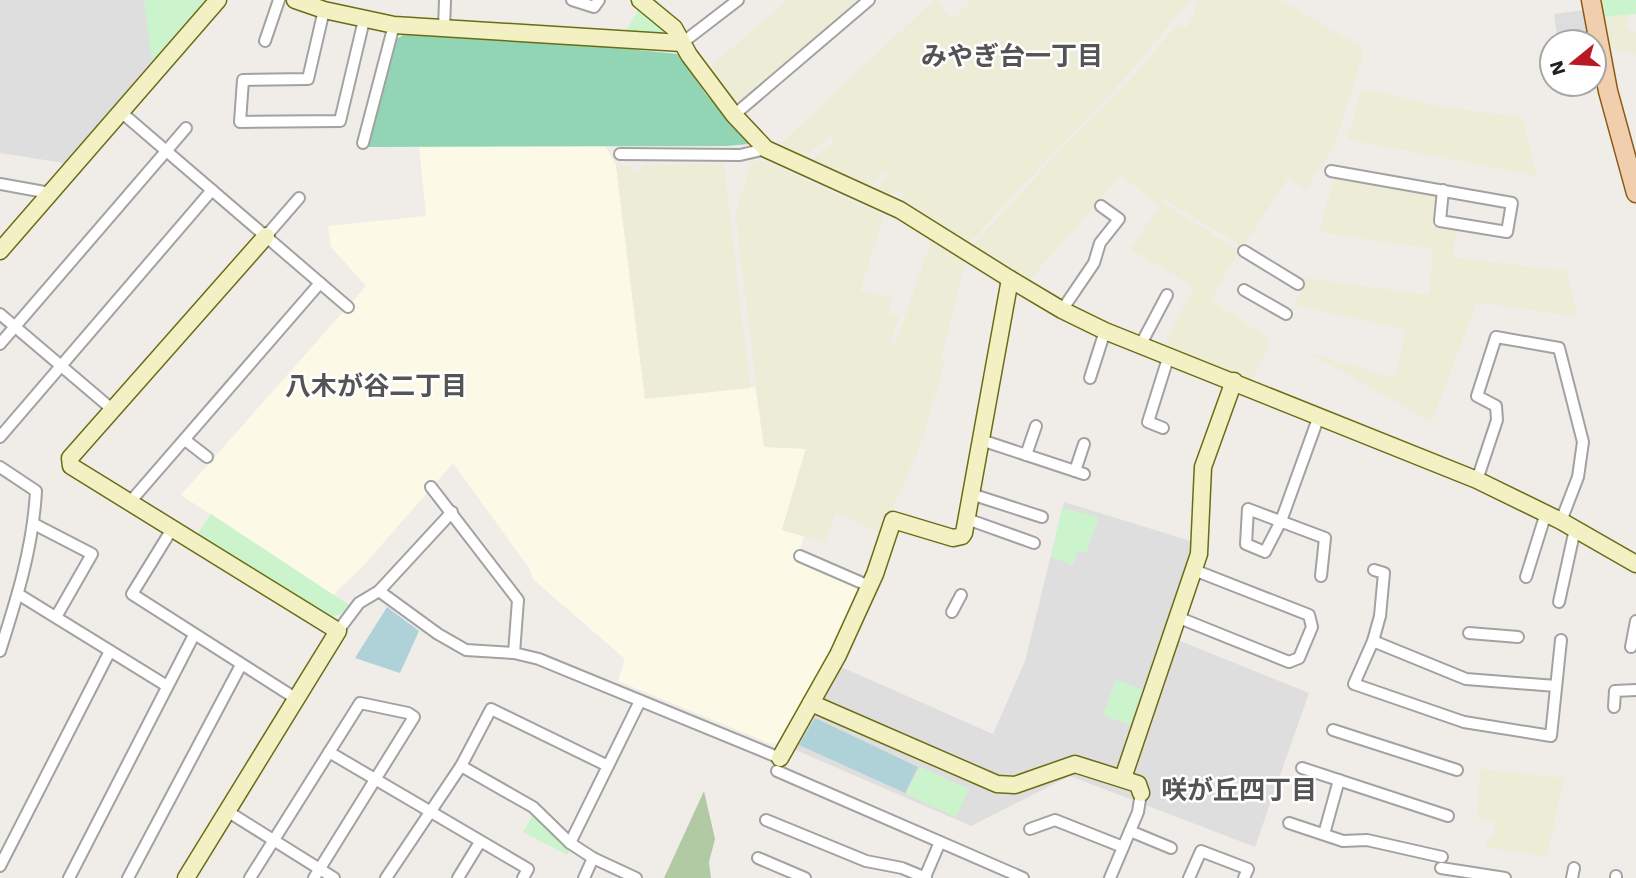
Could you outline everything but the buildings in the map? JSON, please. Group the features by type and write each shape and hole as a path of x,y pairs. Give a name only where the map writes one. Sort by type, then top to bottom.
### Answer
{"main road":[{"path":"1591,0 1608,91 1636,193"}],"street":[{"path":"2,245 218,0"},
{"path":"265,41 279,0"},
{"path":"295,0 324,10 394,25 682,43 733,1"},
{"path":"444,28 445,0"},
{"path":"572,0 594,7 599,0"},
{"path":"640,0 666,19 734,115 766,149 900,209 1062,310 1105,331 1477,480 1546,513 1636,564"},
{"path":"734,115 869,0"},
{"path":"324,10 307,79 243,80 240,122 340,121 364,20"},
{"path":"363,144 394,25"},
{"path":"121,111 348,307"},
{"path":"0,344 186,128"},
{"path":"620,154 740,155 766,149"},
{"path":"1331,170 1443,190 1512,203 1507,232 1440,221 1443,190"},
{"path":"0,184 50,193"},
{"path":"0,438 212,190"},
{"path":"299,198 70,458 71,466 338,631"},
{"path":"1062,310 1094,263 1100,243 1119,219 1101,206"},
{"path":"1244,251 1298,284"},
{"path":"778,764 838,655 869,586 893,520 957,538 964,533 1010,279"},
{"path":"130,502 320,283"},
{"path":"1244,290 1286,314"},
{"path":"1141,344 1167,295"},
{"path":"0,314 113,410"},
{"path":"1090,378 1105,331"},
{"path":"1477,480 1497,420 1496,406 1477,396 1496,337 1559,348 1583,442 1568,525 1559,602"},
{"path":"1163,428 1148,422 1169,355"},
{"path":"1123,778 1199,554 1203,467 1234,381"},
{"path":"1319,416 1281,521 1325,538 1321,576"},
{"path":"1026,455 1035,426"},
{"path":"185,439 207,457"},
{"path":"981,440 1079,472 1084,444"},
{"path":"0,467 36,491 34,524 18,594 0,651"},
{"path":"431,487 518,600 514,653"},
{"path":"971,494 1041,517"},
{"path":"186,878 338,631 359,603 379,591 452,512"},
{"path":"1526,577 1546,513"},
{"path":"967,519 1034,543"},
{"path":"34,524 92,554 55,617"},
{"path":"172,529 132,594 295,698"},
{"path":"800,556 869,586"},
{"path":"1178,617 1289,662 1299,659 1312,627 1309,615 1194,570"},
{"path":"1374,570 1384,573 1380,616 1373,641 1354,684 1464,722 1551,736 1561,640"},
{"path":"379,591 466,650 514,653 539,659 640,701 940,842 1023,878"},
{"path":"18,594 167,686"},
{"path":"952,612 961,596"},
{"path":"1631,647 1636,621"},
{"path":"1469,633 1518,637"},
{"path":"69,878 194,635"},
{"path":"1373,641 1466,679 1556,686"},
{"path":"0,866 110,651"},
{"path":"128,878 241,665"},
{"path":"1614,707 1615,691 1636,690"},
{"path":"570,843 640,701"},
{"path":"250,878 360,703 408,713 414,717 316,873"},
{"path":"811,703 997,784 1015,785 1076,764 1138,784 1138,812 1110,878"},
{"path":"386,878 461,766 491,709 608,766"},
{"path":"1333,730 1457,770"},
{"path":"329,752 528,869 523,878"},
{"path":"461,766 533,807 570,843 593,859 636,878"},
{"path":"1302,768 1448,816"},
{"path":"1324,834 1339,780"},
{"path":"227,811 273,840 316,873 334,878"},
{"path":"766,820 866,860 902,867 926,878 940,842"},
{"path":"1030,830 1055,820 1123,847"},
{"path":"1289,823 1343,841 1367,840 1505,878"},
{"path":"1130,831 1171,848"},
{"path":"458,878 480,842"},
{"path":"1189,878 1201,850 1248,869 1244,878"},
{"path":"758,858 805,878"},
{"path":"584,878 593,859"}],"shaded area":[{"path":"0,0 206,0 64,163 0,153"},
{"path":"1585,10 1588,28 1556,28 1554,14"},
{"path":"602,139 616,166 645,398 755,387 764,447 806,448 782,529 804,537 797,558 861,586 832,654 780,742 771,744 618,681 625,659 534,580 529,568 453,463 363,566 333,595 181,495 366,286 331,247 328,226 426,216 419,144"},
{"path":"1064,502 1207,546 1178,636 1180,641 1309,693 1255,847 1070,776 971,826 791,748 839,666 993,734 1025,661"}],"green space":[{"path":"144,0 206,0 152,61"},
{"path":"788,0 858,0 736,105 707,69"},
{"path":"934,0 952,20 972,0 1190,0 1127,76 968,244 900,203 903,194 895,190 891,198 876,191 888,174 883,171 870,188 810,161 835,141 830,135 804,158 778,146"},
{"path":"1197,0 1280,0 1360,46 1363,55 1334,147 1306,190 1288,178 1243,247 1164,199 1162,202 1239,251 1211,300 1271,340 1252,380 1163,346 1194,287 1130,249 1160,205 1121,176 1027,283 971,247 1135,74 1178,24 1186,28 1198,5 1195,3"},
{"path":"1599,0 1636,0 1636,14 1602,17"},
{"path":"639,9 665,28 660,36 624,33"},
{"path":"1629,15 1624,28 1636,33 1636,55 1609,48 1608,28 1605,28 1603,17"},
{"path":"403,35 539,40 678,54 705,93 749,144 368,147 395,40"},
{"path":"1362,89 1443,107 1522,117 1537,176 1347,139"},
{"path":"752,161 766,162 884,216 860,291 892,298 888,312 899,317 890,344 895,345 931,241 965,262 941,360 945,362 919,450 881,533 836,513 825,542 782,530 806,449 764,447 735,212"},
{"path":"724,163 750,388 645,399 616,166 631,166 631,172 641,172 643,165"},
{"path":"1335,175 1437,197 1432,225 1457,229 1453,257 1567,271 1577,317 1477,302 1432,422 1307,352 1394,378 1406,330 1295,305 1305,278 1429,295 1433,249 1319,232"},
{"path":"1062,508 1099,517 1086,553 1077,551 1073,565 1051,557"},
{"path":"211,514 349,605 344,613 330,617 196,536"},
{"path":"1116,680 1143,690 1130,725 1103,715"},
{"path":"920,767 969,789 956,817 906,794"},
{"path":"1480,769 1565,778 1546,857 1485,847 1488,837 1493,837 1496,821 1477,818"},
{"path":"704,791 715,839 709,862 711,878 664,878"},
{"path":"533,815 570,850 567,855 523,832"}],"water":[{"path":"387,607 419,631 400,673 355,658"},
{"path":"815,718 918,767 905,793 799,745"}],"district":[{"name":"みやぎ台一丁目","path":"1012,56"},
{"name":"八木が谷二丁目","path":"376,386"},
{"name":"咲が丘四丁目","path":"1239,790"}]}
